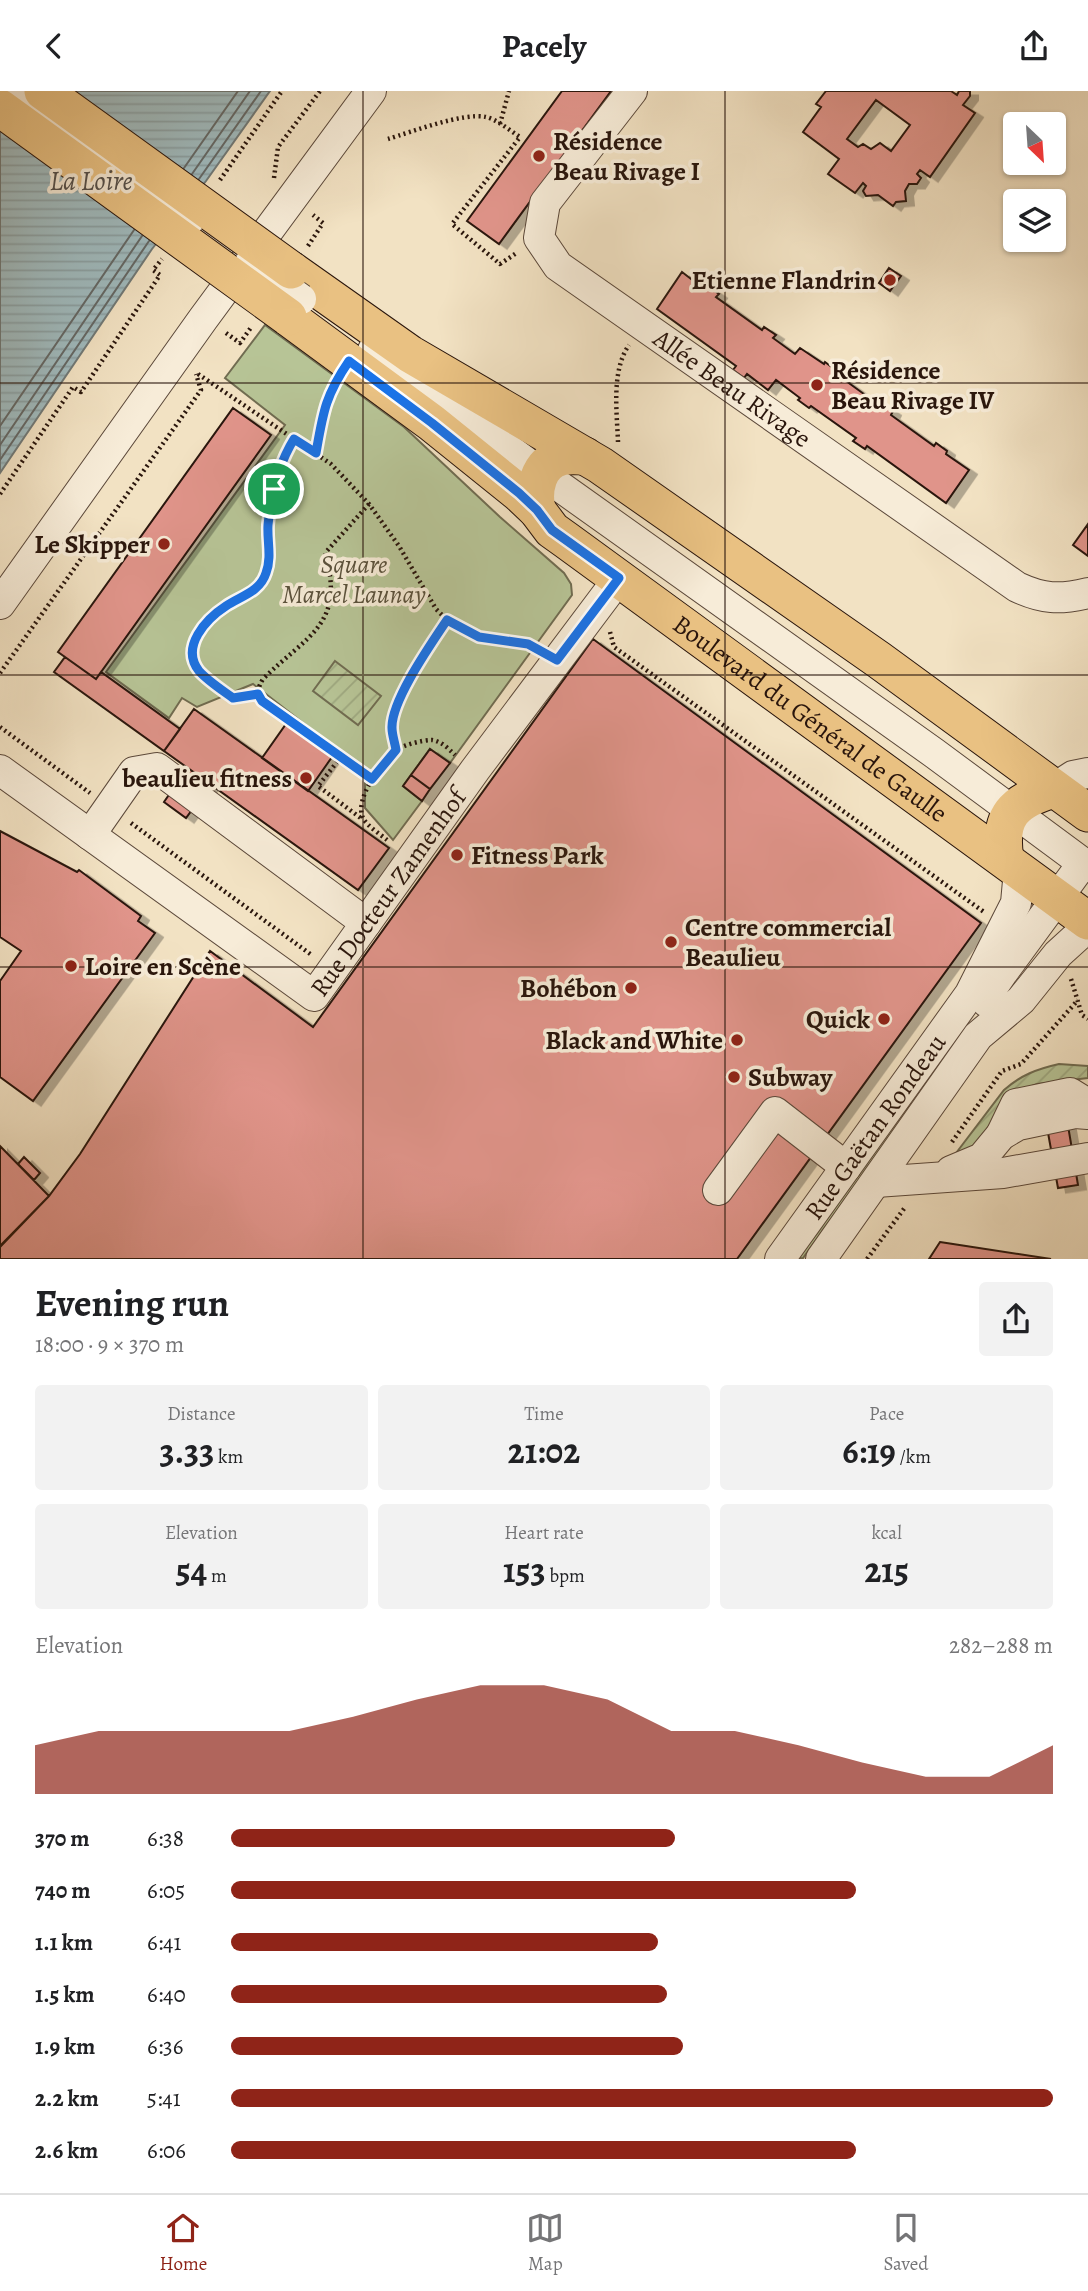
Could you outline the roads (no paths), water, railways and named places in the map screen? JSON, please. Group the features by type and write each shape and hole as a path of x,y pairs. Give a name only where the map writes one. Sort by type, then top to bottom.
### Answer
{"main road":[{"path":"43,91 298,293"},
{"path":"0,109 298,293 410,354 602,452"},
{"name":"Boulevard du Général de Gaulle","path":"298,293 349,361 432,423 537,510 552,530 610,589 1012,865 1088,921"},
{"path":"537,510 534,496 536,484 541,473 550,464 561,457 602,452"},
{"path":"602,452 600,465 869,653 1088,813"},
{"path":"1012,865 1003,831 1006,820 1013,809 1026,799 1053,789"}],"street":[{"path":"10,91 298,293"},
{"path":"0,604 221,317 371,91"},
{"name":"Allée Beau Rivage","path":"632,91 545,203 539,238 558,266 1017,587 1040,597 1068,598 1088,593"},
{"name":"Boulevard du Général de Gaulle","path":"298,293 541,473 1013,809 1086,865"},
{"name":"Rue Docteur Zamenhof","path":"0,770 313,996 475,770 610,589"},
{"path":"90,835 134,772 157,768 366,923"},
{"path":"1053,789 1073,776 1088,773"},
{"name":"Rue Gaëtan Rondeau","path":"978,1035 982,990 1003,926 1016,903 1012,865"},
{"name":"Rue Gaëtan Rondeau","path":"780,1258 982,990 1086,865"},
{"name":"Rue Gaëtan Rondeau","path":"821,1258 978,1035 1021,1000 1052,961 1081,933 1088,930"},
{"path":"932,1177 982,1158 1001,1135 1016,1104 1070,1093 1088,1104"},
{"path":"718,1190 775,1112 846,1167"},
{"path":"1001,1135 1018,1125 1075,1113 1088,1114"},
{"path":"992,1173 1017,1150 1088,1138"},
{"path":"876,1182 992,1173 1022,1188 1076,1180 1088,1158"}],"water":[{"name":"La Loire","path":"0,91 270,91 206,181 152,249 0,473"}],"place":[{"name":"Résidence Beau Rivage I","path":"539,156"},
{"name":"Etienne Flandrin","path":"890,280"},
{"name":"Résidence Beau Rivage IV","path":"817,385"},
{"name":"Le Skipper","path":"164,544"},
{"name":"beaulieu fitness","path":"306,778"},
{"name":"Fitness Park","path":"457,855"},
{"name":"Centre commercial Beaulieu","path":"671,942"},
{"name":"Loire en Scène","path":"71,966"},
{"name":"Bohébon","path":"631,988"},
{"name":"Quick","path":"884,1019"},
{"name":"Black and White","path":"737,1040"},
{"name":"Subway","path":"734,1077"}],"park label":[{"name":"Square Marcel Launay","path":"354,578"}]}
